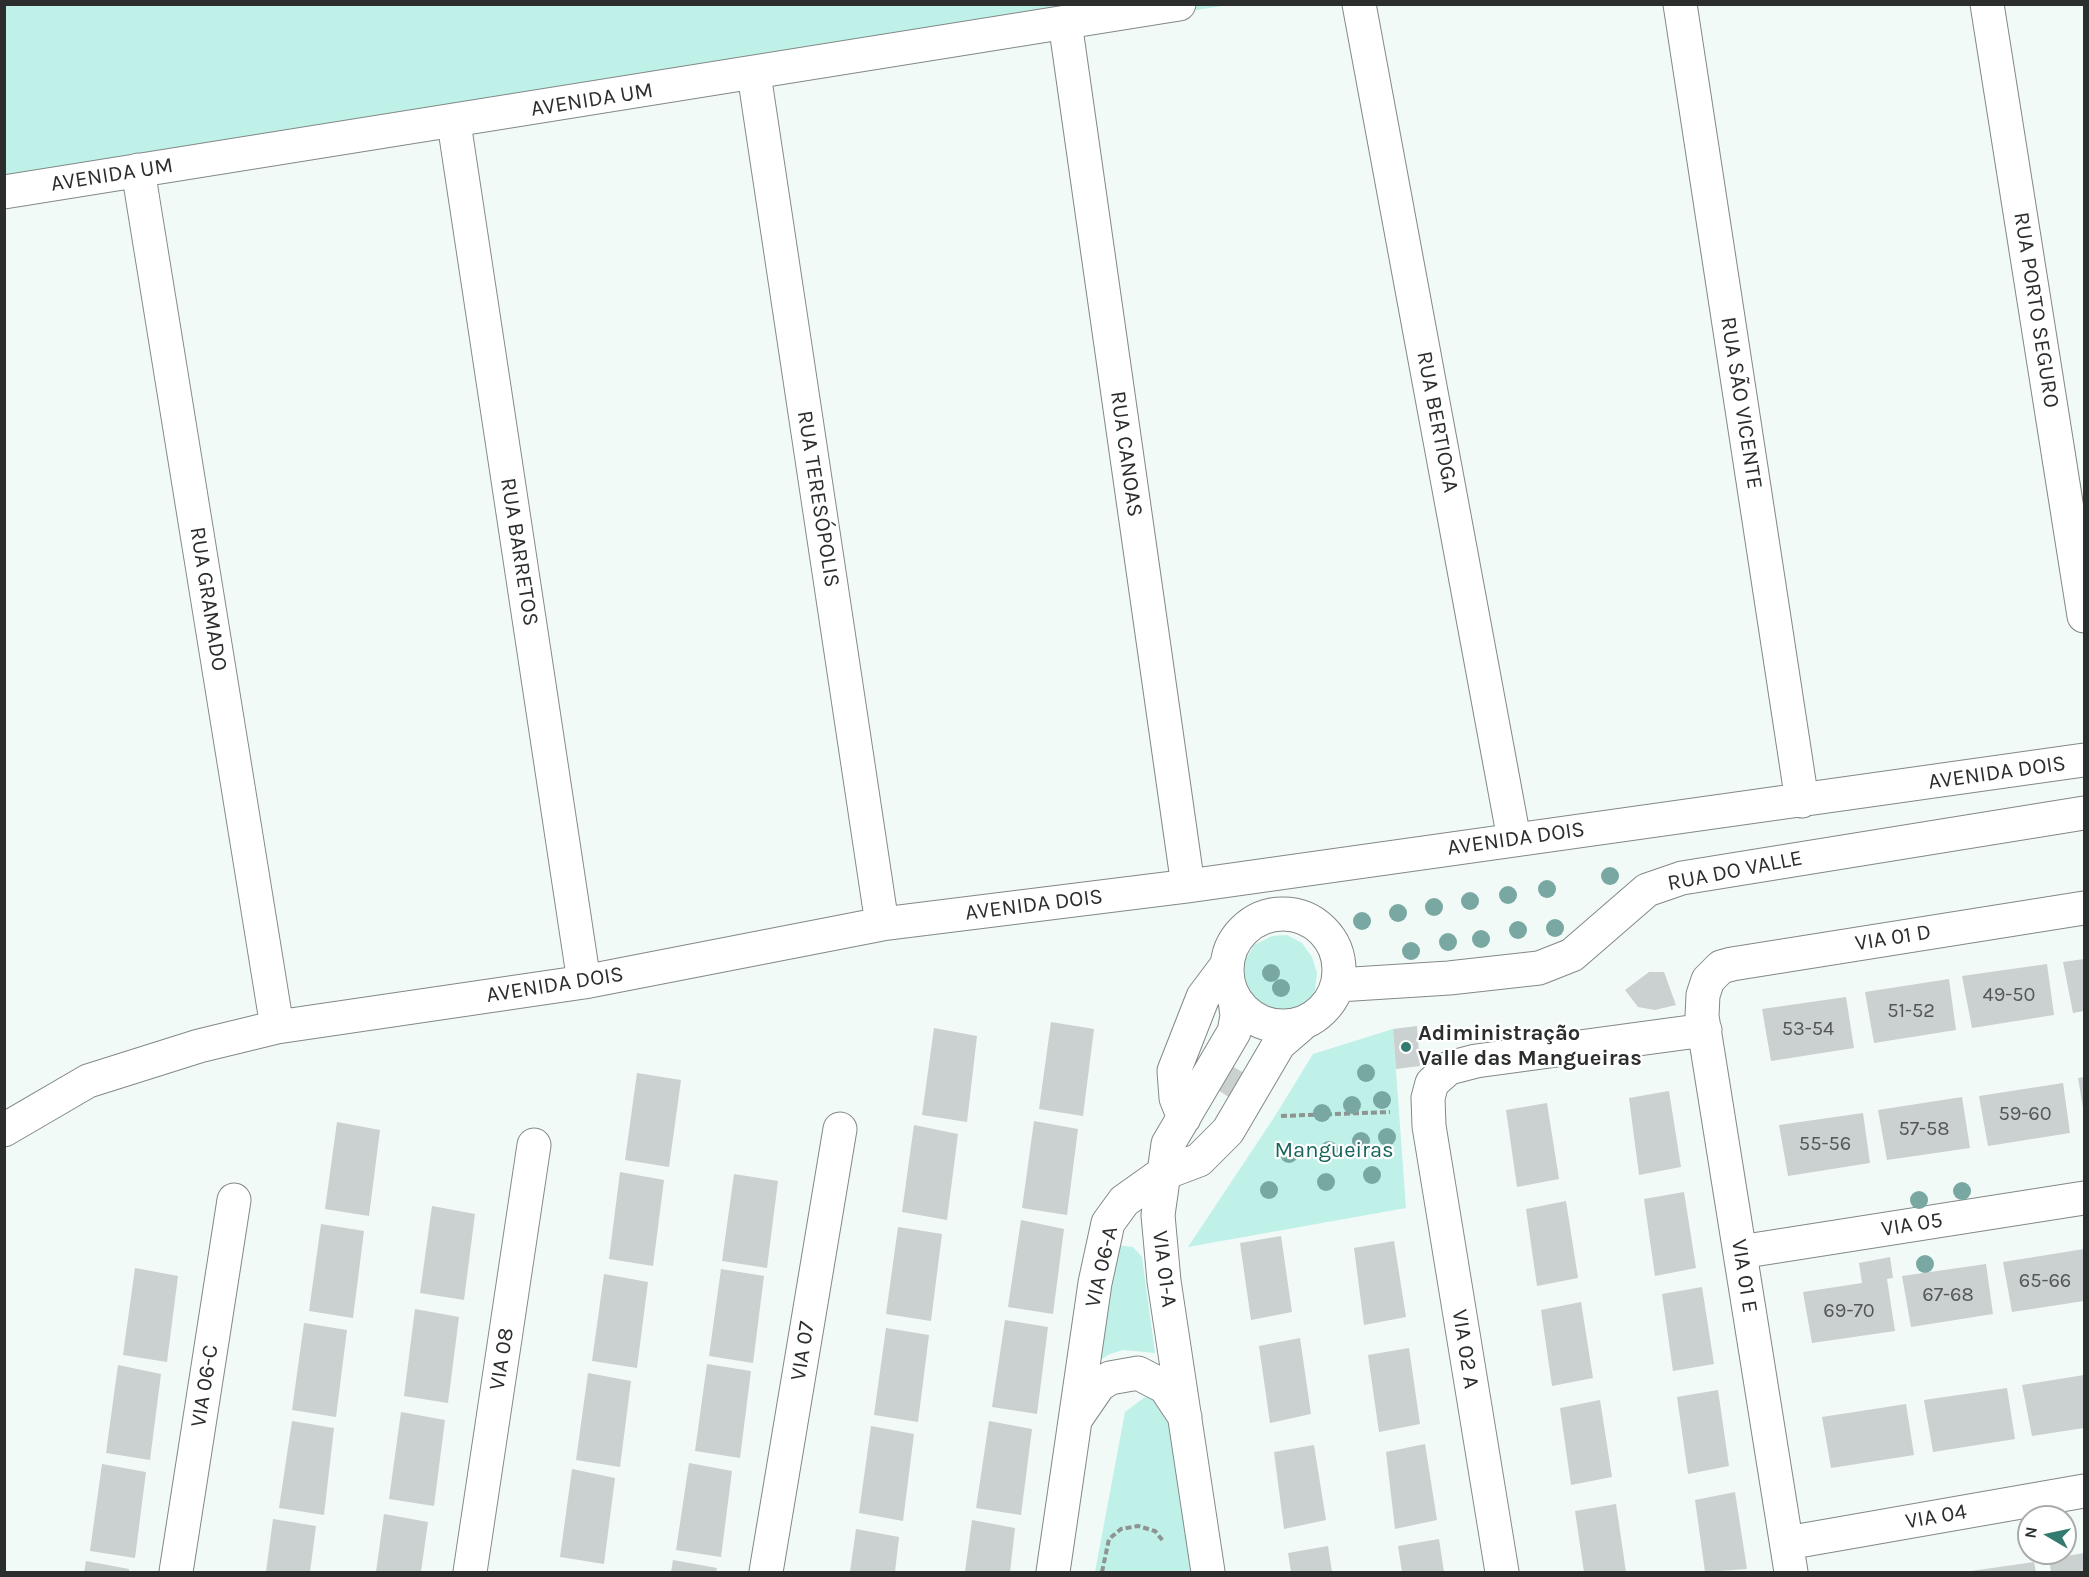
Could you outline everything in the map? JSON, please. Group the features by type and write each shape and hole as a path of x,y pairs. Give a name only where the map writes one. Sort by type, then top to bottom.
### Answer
{"street":[{"name":"AVENIDA UM","path":"4,192 454,123 1179,4"},
{"name":"RUA BERTIOGA","path":"1359,4 1514,839"},
{"name":"RUA SÃO VICENTE","path":"1680,4 1802,801"},
{"name":"RUA PORTO SEGURO","path":"1988,4 2085,616"},
{"name":"RUA CANOAS","path":"1065,22 1188,886"},
{"name":"RUA TERESÓPOLIS","path":"754,74 882,924"},
{"name":"RUA BARRETOS","path":"454,123 584,982"},
{"name":"RUA GRAMADO","path":"138,170 278,1027"},
{"name":"AVENIDA DOIS","path":"4,1130 88,1082 199,1046 278,1027 584,982 882,924 1188,886 2085,760"},
{"name":"RUA DO VALLE","path":"1338,985 1449,978 1539,968 1572,955 1647,890 1682,878 2085,813"},
{"name":"VIA 01 D","path":"1708,980 1721,967 1732,964 2085,908"},
{"path":"1275,914 1294,915 1311,921 1325,933 1335,948 1340,966 1338,985 1331,1002 1318,1016 1301,1024 1279,1044 1228,1131 1199,1160 1162,1174 1168,1144 1234,1032 1237,1016 1235,1000 1228,982 1227,965 1232,946 1242,931 1257,920 1275,914"},
{"path":"1184,1118 1176,1098 1174,1071 1203,997 1227,965"},
{"name":"VIA 01 E","path":"1708,980 1702,1005 1705,1030 1789,1558"},
{"path":"1235,1000 1247,1015 1264,1024 1301,1024"},
{"path":"1428,1118 1432,1083 1449,1068 1476,1061 1705,1030"},
{"name":"VIA 02 A","path":"1428,1118 1502,1572"},
{"name":"VIA 07","path":"766,1572 840,1129"},
{"name":"VIA 08","path":"470,1572 534,1145"},
{"name":"VIA 01-A","path":"1162,1174 1159,1235 1208,1572"},
{"name":"VIA 06-A","path":"1053,1572 1095,1283 1108,1223 1124,1201 1162,1174"},
{"name":"VIA 05","path":"1740,1252 2085,1198"},
{"name":"VIA 06-C","path":"176,1572 234,1200"},
{"path":"1075,1419 1099,1385 1110,1378 1138,1373 1165,1388 1185,1419"},
{"name":"VIA 04","path":"1789,1558 2085,1491"}],"path":[{"path":"1274,1114 1428,1118"},
{"path":"1102,1572 1108,1539 1121,1529 1138,1526 1155,1531 1168,1547"}],"green space":[{"path":"5,5 1229,5 5,193"},
{"path":"1287,935 1302,943 1312,957 1317,973 1315,990 1307,1003 1299,1011 1282,1015 1269,1012 1256,1004 1249,994 1244,978 1245,961 1254,945 1272,936"},
{"name":"Mangueiras","path":"1393,1029 1406,1208 1188,1247 1275,1116 1313,1054"},
{"path":"1117,1245 1133,1247 1142,1257 1155,1353 1123,1350 1110,1354 1095,1363"},
{"path":"1145,1397 1159,1400 1173,1422 1196,1572 1095,1572 1125,1412"}],"building":[{"path":"2084,959 2084,1011 2073,1013 2063,962"},
{"path":"2047,964 2054,1015 1972,1028 1962,976"},
{"path":"1649,972 1664,972 1676,1005 1655,1010 1638,1007 1625,990"},
{"path":"1949,979 1956,1030 1874,1043 1865,992"},
{"path":"1846,997 1854,1048 1771,1061 1762,1009"},
{"path":"1051,1022 1094,1029 1083,1116 1039,1109"},
{"name":"Adiministração Valle das Mangueiras","path":"1417,1026 1420,1066 1396,1069 1393,1029"},
{"path":"934,1028 977,1036 967,1122 922,1115"},
{"path":"1226,1063 1250,1076 1235,1101 1213,1087"},
{"path":"637,1073 681,1080 669,1167 625,1160"},
{"path":"2084,1077 2084,1108 2083,1108 2078,1078"},
{"path":"2063,1083 2070,1133 1988,1146 1979,1096"},
{"path":"1669,1091 1681,1167 1639,1175 1629,1098"},
{"path":"1962,1097 1970,1148 1887,1160 1878,1110"},
{"path":"1547,1103 1559,1179 1517,1187 1506,1110"},
{"path":"1863,1113 1870,1163 1788,1176 1779,1125"},
{"path":"1034,1121 1078,1129 1067,1215 1022,1208"},
{"path":"337,1122 380,1130 369,1216 325,1209"},
{"path":"914,1125 958,1134 947,1220 902,1212"},
{"path":"620,1172 664,1180 653,1266 609,1259"},
{"path":"734,1174 778,1181 767,1268 722,1261"},
{"path":"1684,1192 1696,1268 1655,1276 1644,1199"},
{"path":"1566,1201 1578,1278 1537,1286 1526,1209"},
{"path":"432,1206 475,1214 464,1300 420,1293"},
{"path":"1021,1220 1064,1229 1053,1314 1008,1307"},
{"path":"321,1224 364,1231 353,1318 309,1311"},
{"path":"898,1227 942,1234 931,1321 886,1314"},
{"path":"1281,1236 1292,1312 1251,1320 1240,1243"},
{"path":"1394,1241 1406,1317 1364,1325 1354,1248"},
{"path":"2084,1249 2084,1301 2012,1312 2003,1262"},
{"path":"1890,1257 1893,1278 1887,1279 1895,1331 1812,1343 1803,1292 1862,1283 1859,1263"},
{"path":"1986,1264 1993,1314 1911,1327 1902,1276"},
{"path":"135,1268 178,1276 167,1362 123,1355"},
{"path":"721,1269 764,1276 753,1363 709,1356"},
{"path":"604,1274 648,1282 637,1368 592,1361"},
{"path":"1702,1287 1714,1364 1673,1371 1662,1294"},
{"path":"1581,1302 1593,1378 1552,1386 1541,1310"},
{"path":"415,1309 459,1317 448,1403 404,1396"},
{"path":"1005,1320 1048,1327 1037,1414 992,1407"},
{"path":"304,1323 347,1330 336,1417 292,1410"},
{"path":"886,1328 929,1335 918,1422 874,1415"},
{"path":"1300,1338 1311,1414 1270,1423 1259,1346"},
{"path":"1409,1348 1420,1424 1379,1432 1368,1355"},
{"path":"707,1364 751,1371 740,1458 695,1451"},
{"path":"118,1365 161,1374 150,1460 106,1453"},
{"path":"588,1373 631,1381 620,1467 576,1460"},
{"path":"2084,1375 2084,1428 2032,1436 2022,1385"},
{"path":"2007,1388 2015,1439 1933,1452 1924,1400"},
{"path":"1718,1390 1729,1466 1688,1474 1677,1397"},
{"path":"1600,1400 1612,1477 1571,1485 1560,1408"},
{"path":"1906,1404 1914,1455 1831,1468 1822,1417"},
{"path":"401,1412 445,1420 434,1506 389,1499"},
{"path":"292,1421 334,1428 324,1515 279,1508"},
{"path":"989,1421 1032,1429 1021,1515 976,1508"},
{"path":"871,1426 914,1434 903,1521 859,1513"},
{"path":"1425,1444 1437,1520 1395,1529 1386,1452"},
{"path":"1314,1445 1326,1520 1284,1529 1274,1452"},
{"path":"689,1463 732,1471 721,1557 676,1550"},
{"path":"102,1464 146,1472 135,1558 90,1551"},
{"path":"572,1469 615,1478 604,1564 560,1557"},
{"path":"1735,1492 1747,1569 1705,1572 1695,1500"},
{"path":"1616,1504 1626,1572 1584,1572 1575,1511"},
{"path":"384,1514 428,1522 421,1572 376,1572"},
{"path":"273,1519 316,1526 310,1572 266,1572"},
{"path":"972,1520 1015,1528 1010,1572 965,1572"},
{"path":"856,1529 899,1537 895,1572 850,1572"},
{"path":"1439,1539 1444,1572 1402,1572 1398,1546"},
{"path":"1328,1546 1332,1572 1291,1572 1288,1553"},
{"path":"2084,1553 2084,1572 2051,1572 2050,1565 2077,1565 2077,1554"},
{"path":"673,1560 717,1568 716,1572 671,1572"},
{"path":"86,1561 129,1569 129,1572 84,1572"},
{"path":"2017,1564 2035,1565 2036,1572 1971,1572"}],"place":[{"name":"Adiministração Valle das Mangueiras","path":"1406,1047"}]}
